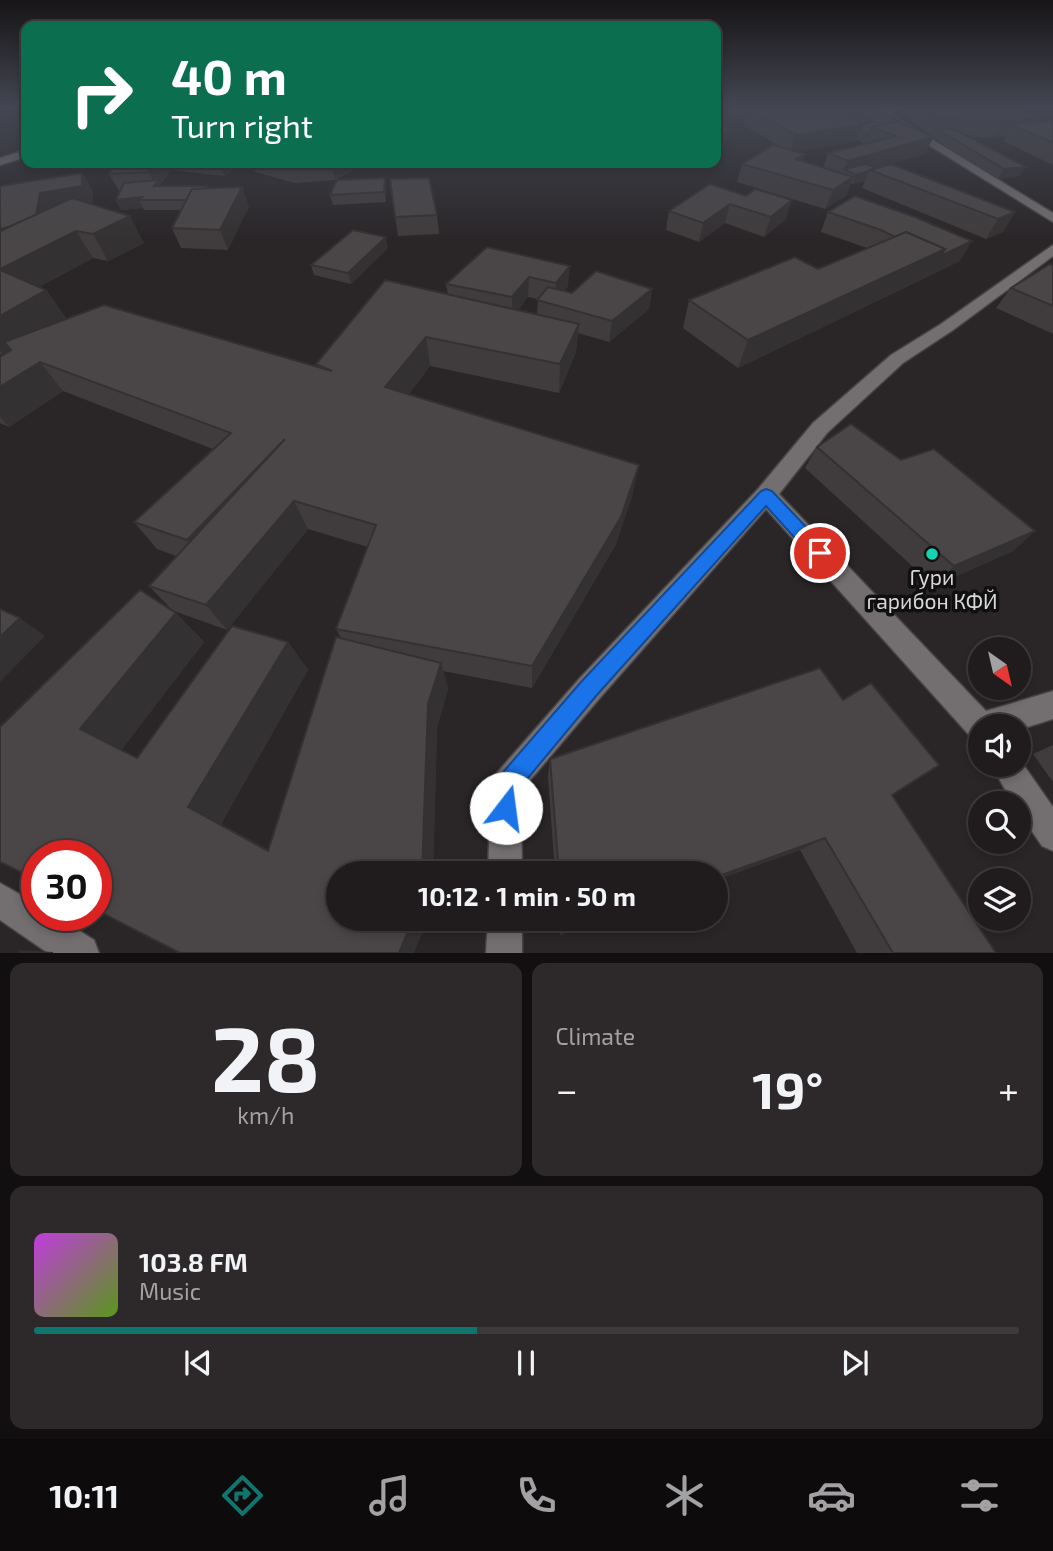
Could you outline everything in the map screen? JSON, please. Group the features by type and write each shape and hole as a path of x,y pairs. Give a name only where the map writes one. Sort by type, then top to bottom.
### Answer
{"street":[{"path":"942,151 1053,218"},
{"path":"0,162 21,155"},
{"path":"505,861 506,786 589,689 766,495 820,428 897,359 947,327 1053,248"},
{"path":"766,495 971,714"},
{"path":"1023,714 1053,705"},
{"path":"1014,777 1053,835"},
{"path":"0,900 80,953"},
{"path":"504,953 505,931"}],"building":[{"path":"762,151 796,151 805,154 796,159 853,177 833,190 742,164"},
{"path":"834,151 882,151 848,161 828,153"},
{"path":"975,151 997,151 1026,167 1004,169"},
{"path":"866,164 876,168 856,175 844,169"},
{"path":"891,164 1015,212 998,219 870,170"},
{"path":"112,168 152,168 149,172 109,174"},
{"path":"82,173 82,186 40,193 36,215 0,229 0,186"},
{"path":"385,178 384,192 330,195 337,180"},
{"path":"429,178 437,215 395,217 390,179"},
{"path":"159,180 154,186 207,186 205,189 192,189 186,200 139,200 142,197 116,200 124,183"},
{"path":"710,184 746,196 755,189 792,200 771,217 730,204 703,223 669,211"},
{"path":"242,187 220,230 172,228 192,189"},
{"path":"855,196 972,241 941,256 945,249 906,232 895,237 828,212"},
{"path":"72,198 130,216 93,234 76,231 0,269 0,231"},
{"path":"353,230 386,237 348,273 311,265"},
{"path":"906,232 945,249 748,340 689,300 795,257 818,269"},
{"path":"487,247 570,266 556,283 529,277 512,297 446,284"},
{"path":"1050,264 1053,265 1053,306 1011,288"},
{"path":"0,270 46,290 0,316"},
{"path":"596,271 652,289 612,321 537,300 548,287 572,293"},
{"path":"385,280 579,324 560,364 426,337 385,387 639,465 621,517 532,666 336,629 376,525 294,501 206,605 149,586 285,439 187,540 134,522 231,433 40,362 0,387 0,357 11,350 4,342 104,305 332,371 316,364"},
{"path":"851,424 901,460 934,449 1035,531 954,566 817,447"},
{"path":"140,590 176,613 80,729 137,758 232,626 288,642 188,807 268,851 336,637 441,663 428,704 422,861 326,861 326,931 408,931 399,953 180,953 112,918 112,840 21,840 21,872 0,862 0,727"},
{"path":"0,609 20,618 0,637"},
{"path":"820,668 843,700 871,683 939,765 892,795 968,910 968,931 982,931 996,953 893,953 825,838 728,873 728,861 558,861 550,759"}],"place":[{"name":"Гури гарибон КФЙ","path":"932,554"}],"route":[{"path":"506,808 506,786 589,689 766,495 820,553"}]}
